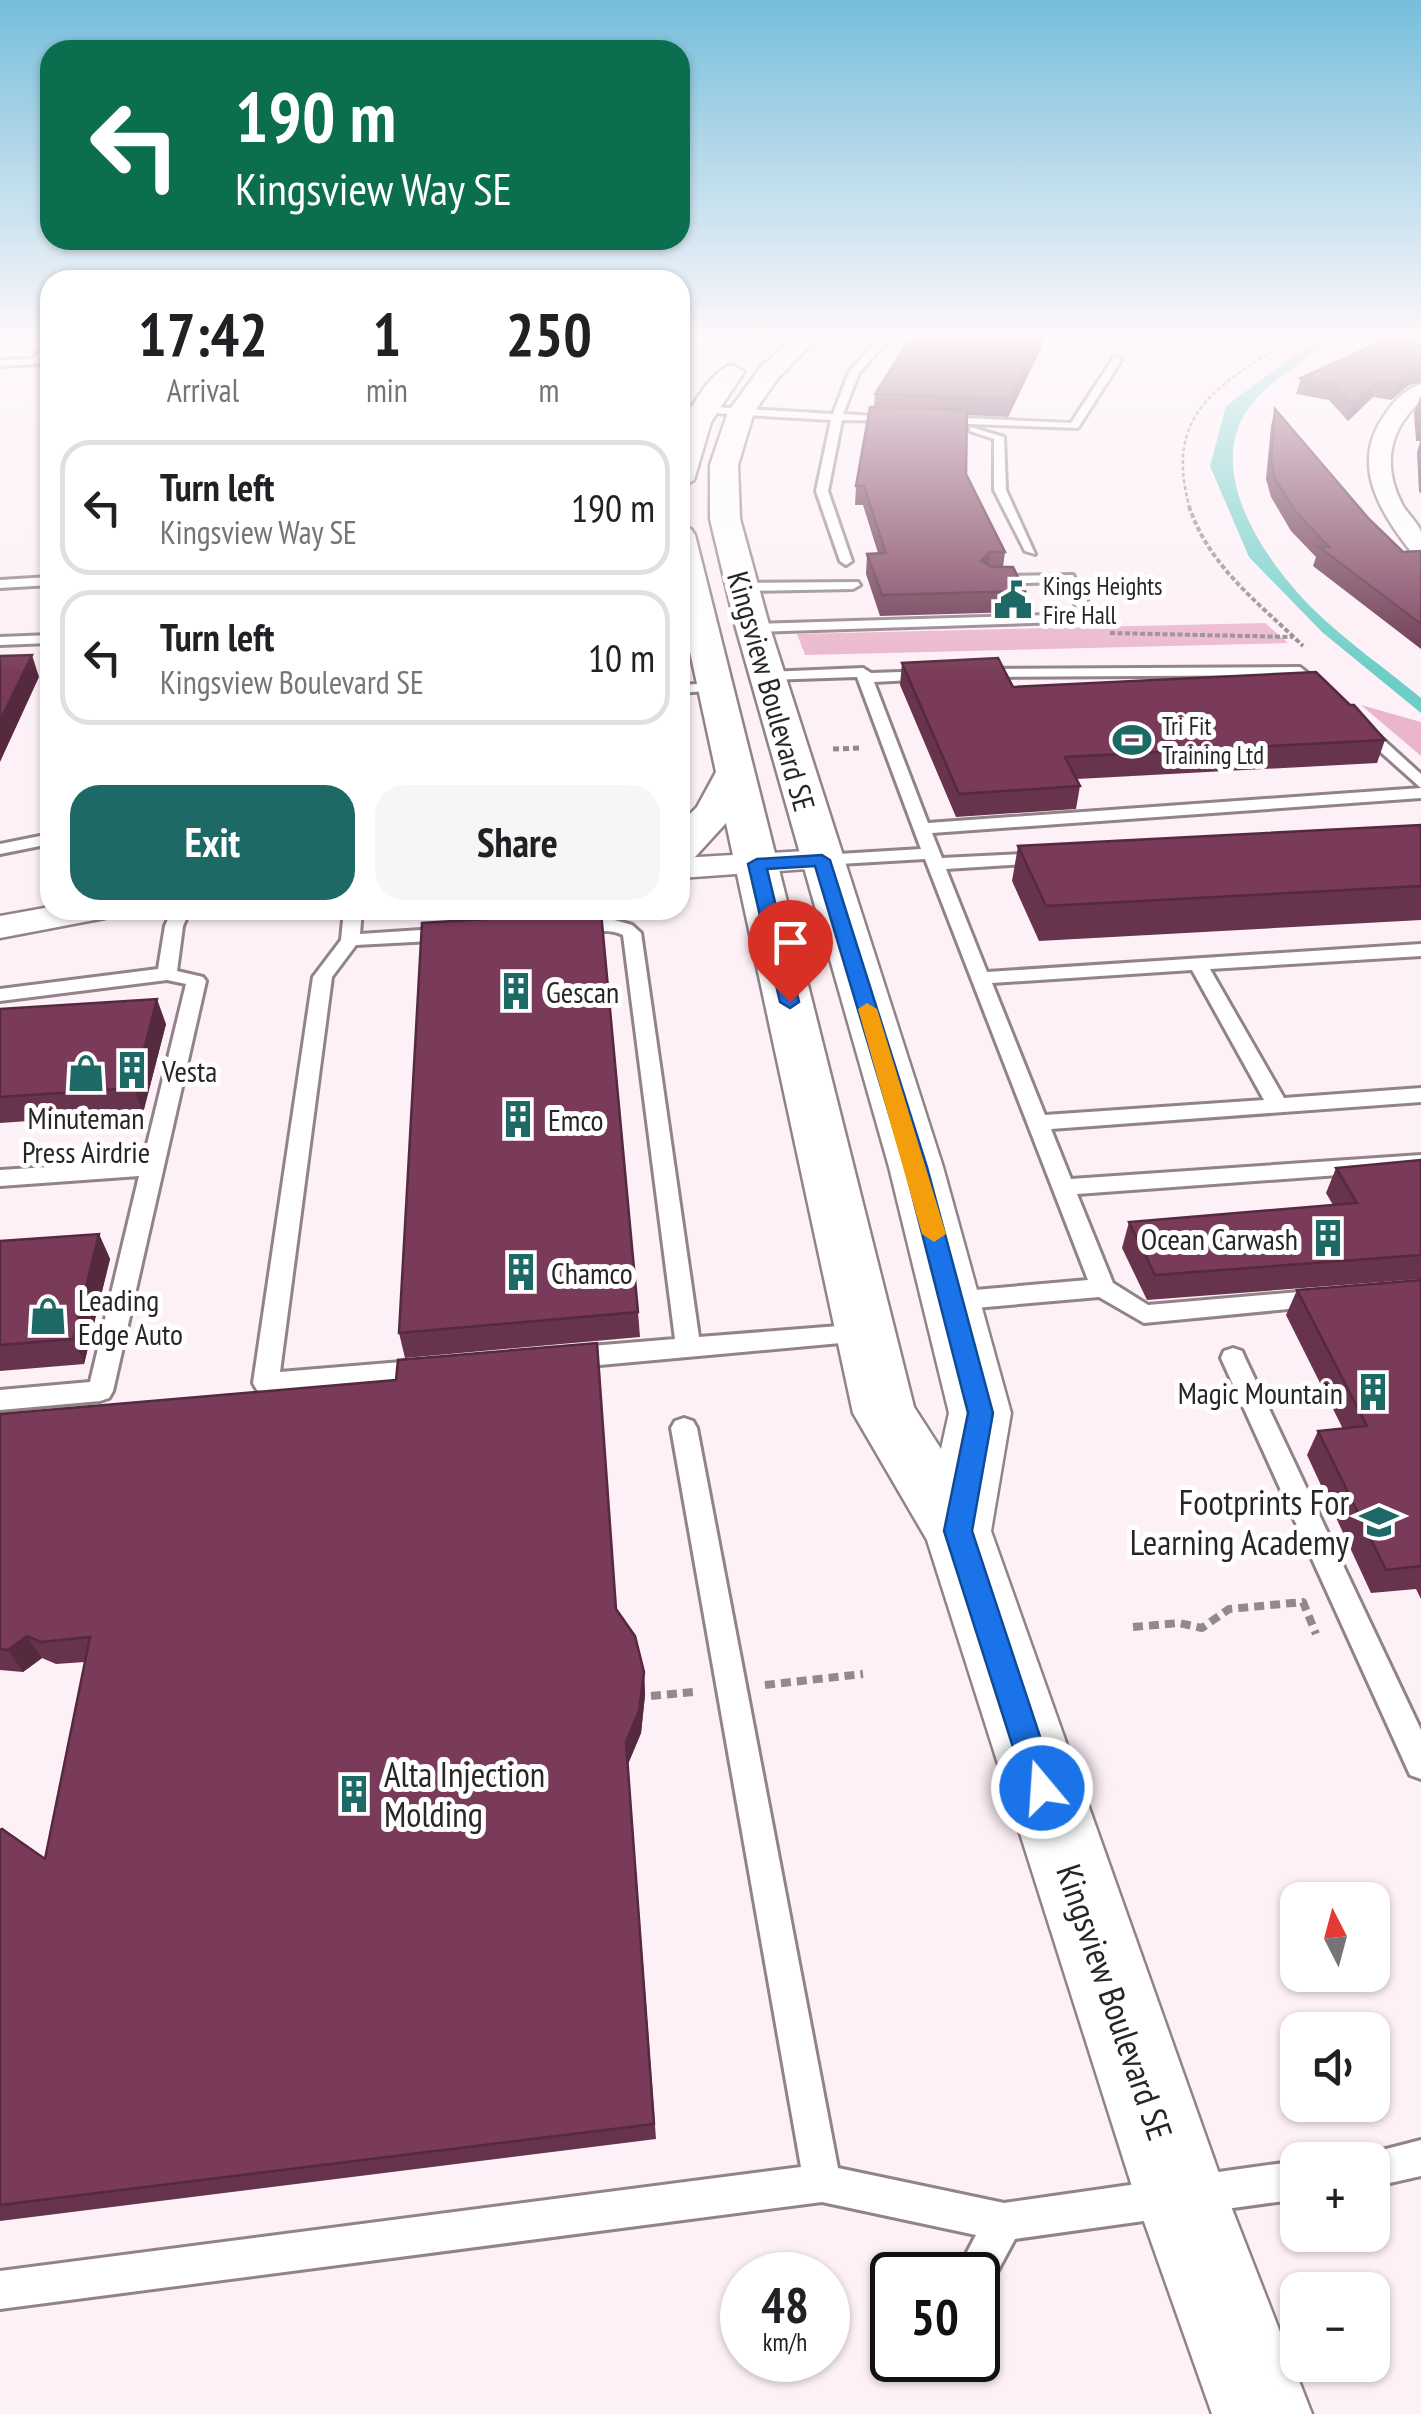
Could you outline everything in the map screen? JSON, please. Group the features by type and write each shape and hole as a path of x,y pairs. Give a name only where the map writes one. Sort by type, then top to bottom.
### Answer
{"main road":[{"name":"Kingsview Boulevard SE","path":"731,449 721,485 730,546 916,1167 980,1413 958,1531"},
{"name":"Kingsview Boulevard SE","path":"690,625 697,688 733,776 757,864 884,1412 958,1531 1182,2196 1262,2414"},
{"path":"690,837 714,812 733,776"}],"street":[{"path":"1380,449 1377,467 1387,500 1421,548"},
{"path":"690,867 822,860"},
{"path":"0,926 40,919"}],"lane":[{"path":"831,449 822,491 846,562"},
{"path":"999,449 1000,490 1031,551"},
{"path":"753,628 1089,618 1068,578 989,580"},
{"path":"0,584 40,582"},
{"path":"741,587 853,585"},
{"path":"0,641 40,639"},
{"path":"865,678 1028,671 1300,671 1340,708"},
{"path":"767,676 863,672 1103,1288 1144,1314 1342,1297"},
{"path":"1354,721 1421,783"},
{"path":"922,829 1421,793"},
{"path":"0,849 40,841"},
{"path":"822,860 1071,857"},
{"path":"167,974 177,920"},
{"path":"352,920 350,940 323,977 266,1383 458,1367"},
{"path":"548,928 608,924 624,926 632,933 688,1347"},
{"path":"350,940 469,933"},
{"path":"980,978 1421,950"},
{"path":"1198,964 1278,1106"},
{"path":"0,995 167,974 196,981 100,1391 0,1400"},
{"path":"1038,1123 1421,1096"},
{"path":"1063,1187 1421,1162"},
{"path":"0,1178 152,1168"},
{"path":"952,1301 1103,1288"},
{"path":"534,1360 866,1333"},
{"path":"1233,1358 1421,1764"},
{"path":"684,1428 822,2183"},
{"path":"1390,2167 1417,2163"},
{"path":"0,2290 822,2183 1004,2222 1280,2182"},
{"path":"987,2252 1004,2222"}],"path":[{"path":"1184,449 1180,472 1187,503 1218,560 1246,594 1310,652"},
{"path":"1133,1627 1179,1623 1202,1628 1229,1609 1304,1602 1316,1634"},
{"path":"760,1686 863,1674"},
{"path":"651,1696 693,1692"}],"shaded area":[{"path":"1265,623 1288,643 805,655 797,634"},
{"path":"1361,705 1421,722 1421,756"}],"water":[{"path":"1215,449 1234,449 1235,483 1245,512 1276,566 1314,610 1421,698 1421,713 1322,632 1249,557 1210,466"}],"building":[{"path":"863,449 966,449 966,474 1005,552 990,552 981,561 992,567 1013,567 1025,591 882,595 867,554 886,553 864,486 856,486"},
{"path":"1272,449 1309,449 1403,552 1421,551 1421,624 1319,547 1329,547 1296,512 1275,479"},
{"path":"32,655 0,721 0,656"},
{"path":"998,658 1013,687 1316,672 1354,705 1385,740 1065,757 1080,786 959,794 902,663"},
{"path":"1421,825 1421,886 1046,906 1018,846"},
{"path":"602,920 638,1312 399,1333 422,923"},
{"path":"157,999 134,1088 0,1097 0,1009"},
{"path":"1421,1160 1421,1255 1155,1275 1129,1222 1357,1203 1336,1168"},
{"name":"Leading Edge Auto","path":"99,1234 73,1339 0,1345 0,1241"},
{"path":"1421,1280 1421,1566 1386,1570 1318,1431 1367,1426 1297,1290"},
{"name":"Alta Injection Molding","path":"597,1343 616,1609 635,1636 644,1672 639,1711 626,1742 654,2124 0,2205 0,1830 45,1859 90,1637 41,1642 27,1636 8,1650 0,1649 0,1414 396,1380 398,1360"}],"slow traffic":[{"path":"867,1009 934,1234"}],"place":[{"name":"Kings Heights Fire Hall","path":"1013,600"},
{"name":"Tri Fit Training Ltd","path":"1132,740"},
{"name":"Gescan","path":"516,991"},
{"name":"Vesta","path":"132,1070"},
{"name":"Minuteman Press Airdrie","path":"86,1073"},
{"name":"Emco","path":"518,1119"},
{"name":"Ocean Carwash","path":"1328,1238"},
{"name":"Chamco","path":"521,1272"},
{"name":"Leading Edge Auto","path":"48,1316"},
{"name":"Magic Mountain","path":"1373,1392"},
{"name":"Footprints For Learning Academy","path":"1379,1522"},
{"name":"Alta Injection Molding","path":"354,1794"}],"route":[{"path":"790,1002 757,864 822,860 916,1167 980,1413 958,1531 1042,1788"}]}
